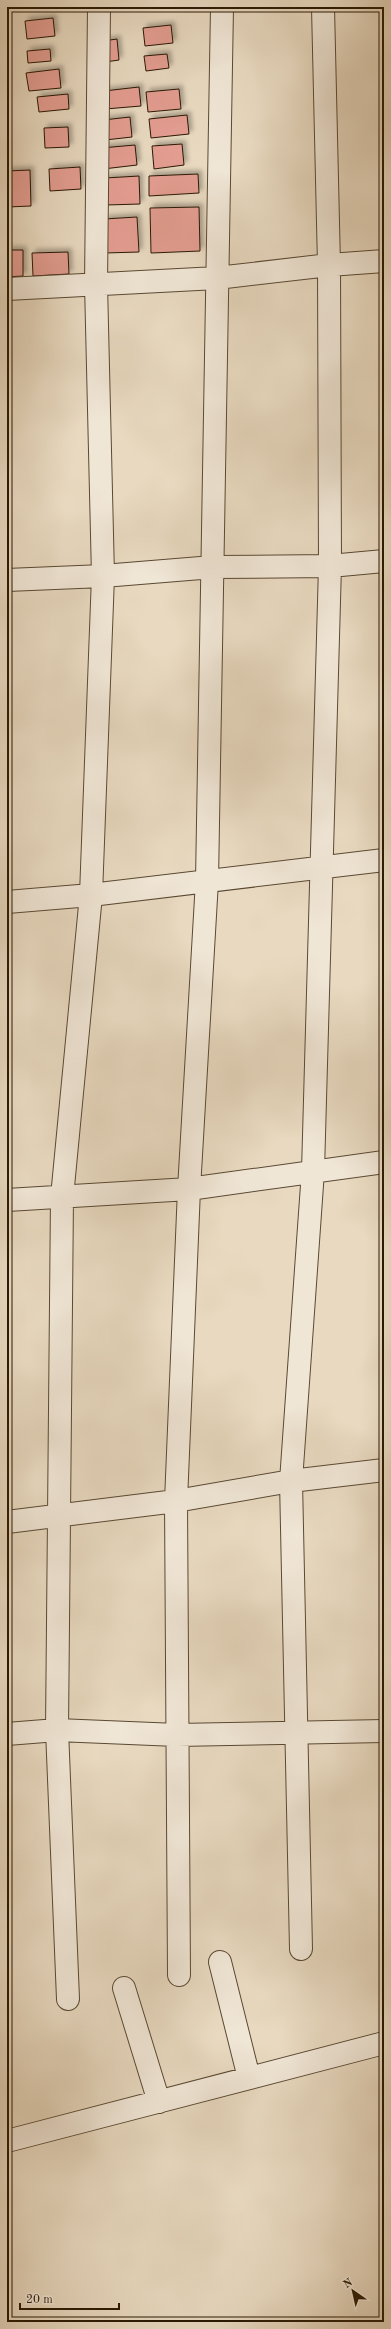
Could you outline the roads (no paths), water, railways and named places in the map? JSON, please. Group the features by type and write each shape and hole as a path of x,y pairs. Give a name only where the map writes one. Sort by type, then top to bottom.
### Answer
{"street":[{"path":"68,1999 57,1730 62,1197 91,895 103,576 96,284 99,7"},
{"path":"179,1975 176,1736 176,1501 189,1189 207,881 222,7"},
{"path":"301,1948 290,1481 312,1171 330,566 329,264 323,7"},
{"path":"7,289 217,278 329,264 384,260"},
{"path":"7,580 103,576 213,567 330,566 384,561"},
{"path":"7,902 91,895 322,869 384,860"},
{"path":"7,1200 189,1189 384,1162"},
{"path":"7,1522 176,1501 290,1481 384,1470"},
{"path":"7,1734 57,1730 176,1736 384,1731"},
{"path":"220,1962 249,2078"},
{"path":"124,1988 158,2102"},
{"path":"7,2141 384,2043"}]}
